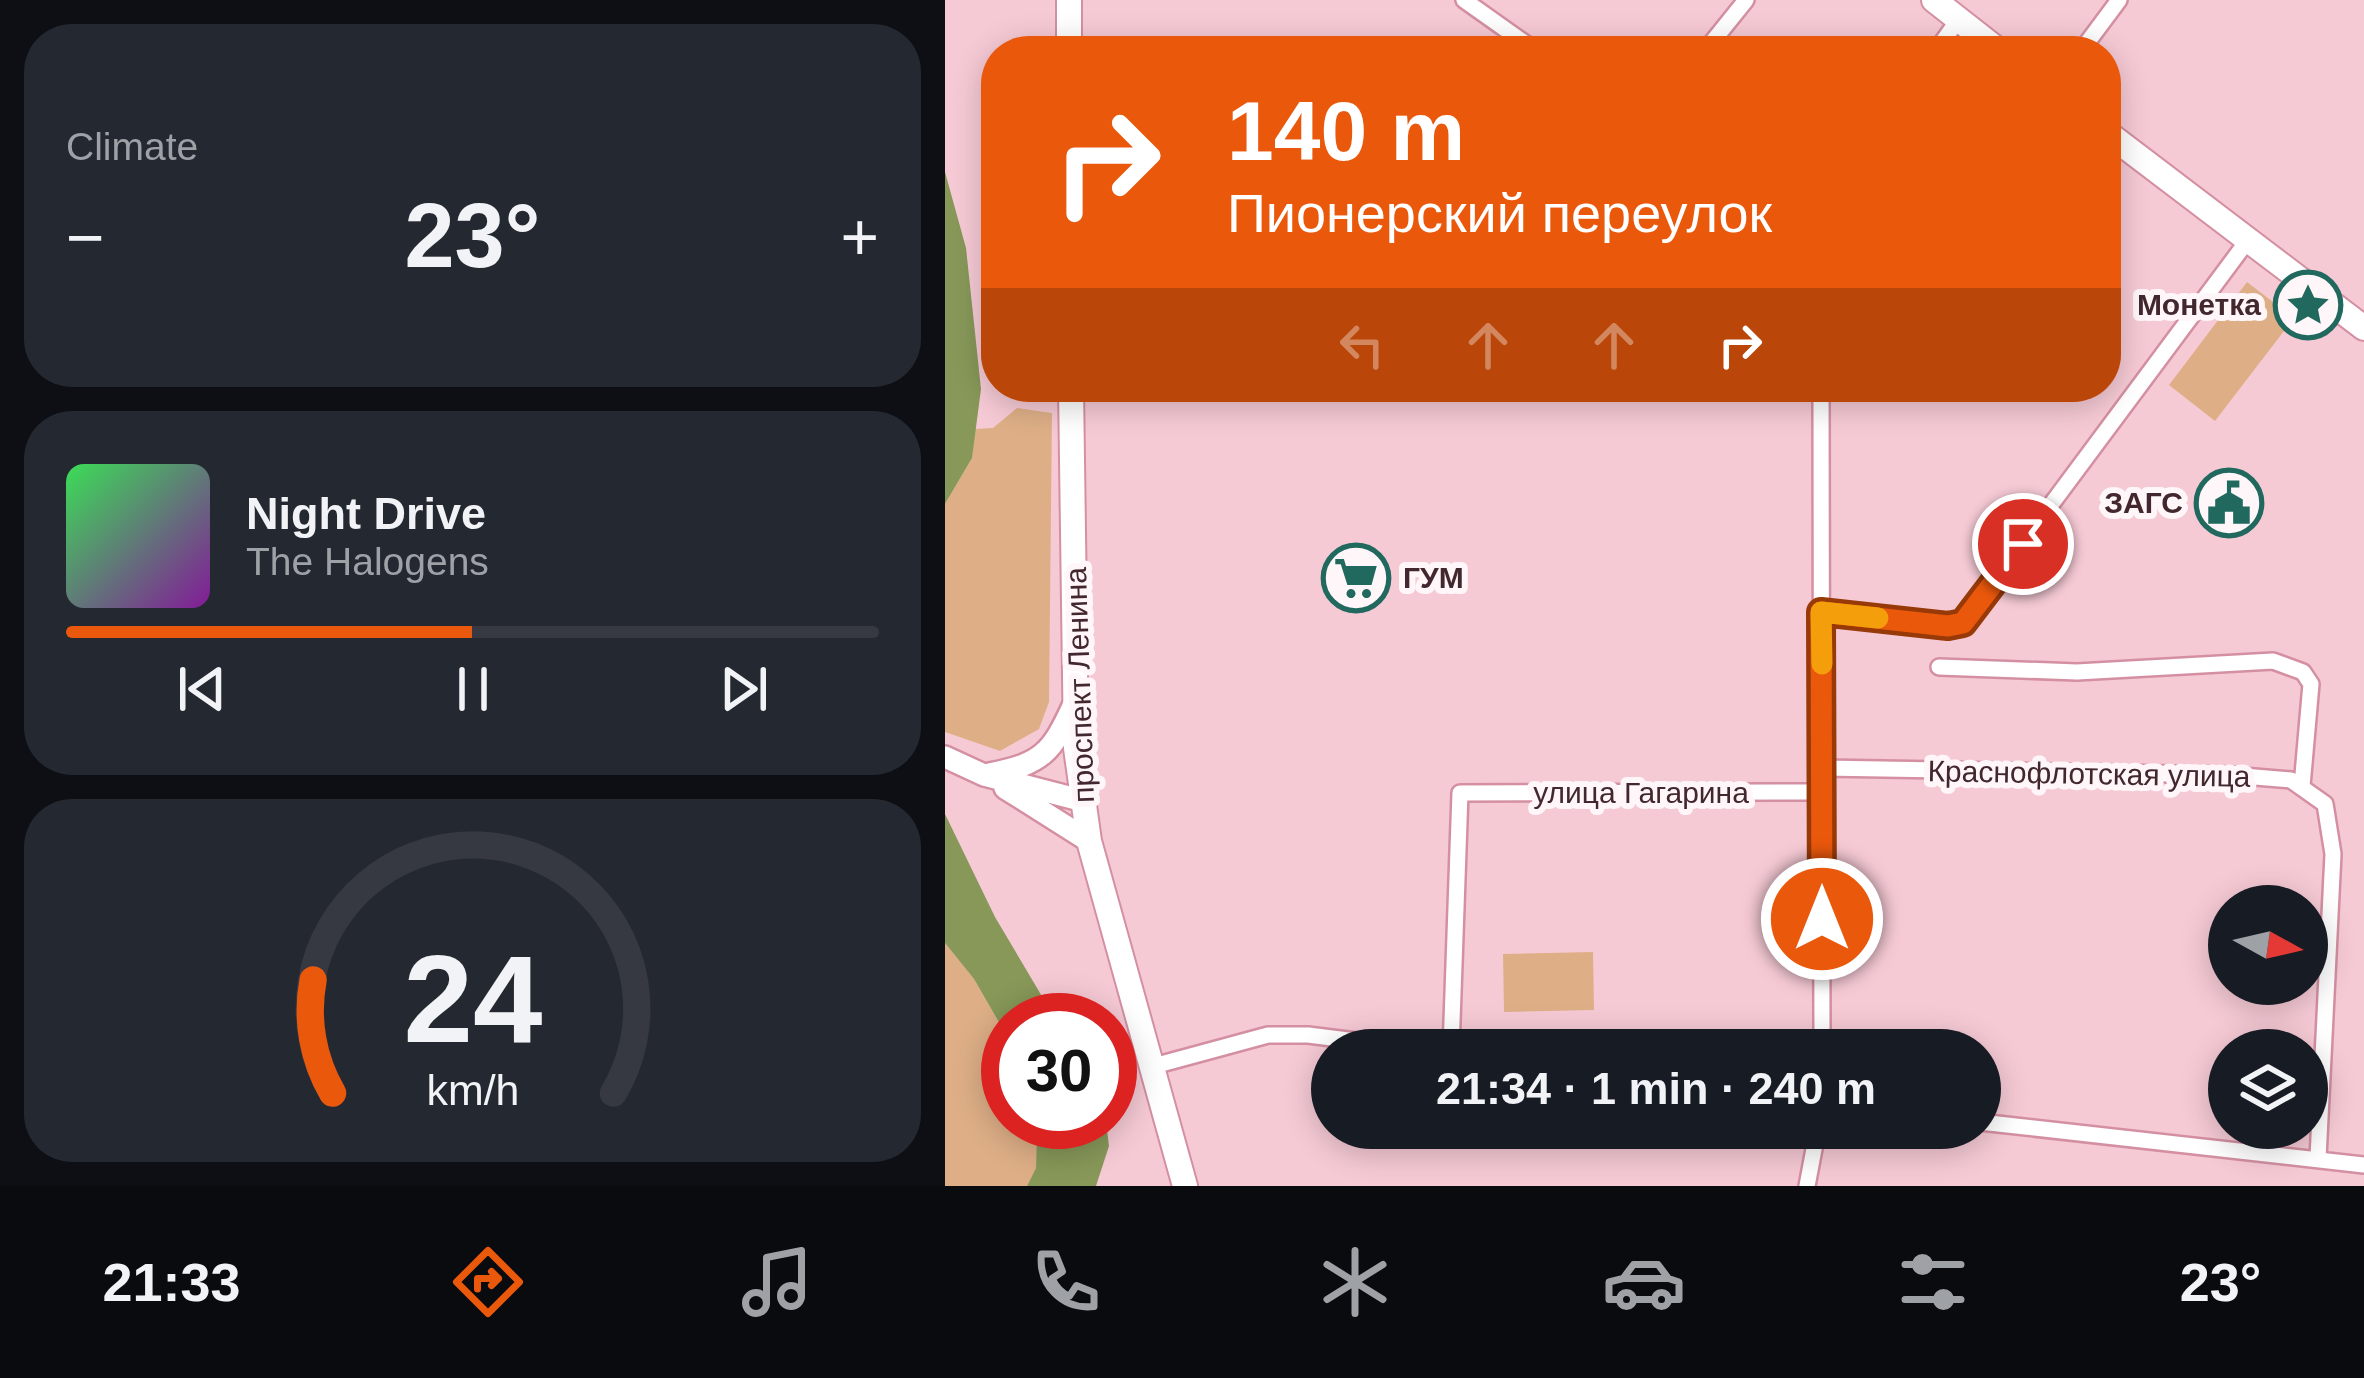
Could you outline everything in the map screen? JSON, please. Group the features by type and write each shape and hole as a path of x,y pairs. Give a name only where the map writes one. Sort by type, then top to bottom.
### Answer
{"main road":[{"path":"1069,0 1069,36"},
{"path":"1933,0 1979,36"},
{"path":"2121,143 2364,328"},
{"name":"проспект Ленина","path":"1071,402 1076,748 1089,841 1185,1186"},
{"path":"984,775 1023,768 1039,759 1057,741 1076,698"},
{"path":"945,757 984,775 1089,841"},
{"path":"984,775 1084,801"}],"street":[{"path":"1464,0 1515,36"},
{"path":"1717,36 1746,0"},
{"path":"2092,36 2119,0"},
{"path":"1947,36 1958,20"},
{"path":"1821,612 1948,626 1963,623 2248,239"},
{"path":"1821,402 1822,1029"},
{"path":"1939,667 2077,672 2273,661 2292,666 2311,684 2302,786 2325,804 2333,854 2318,1158"},
{"name":"Краснофлотская улица","path":"1823,768 2231,775 2291,780 2302,786"},
{"name":"улица Гагарина","path":"1452,1029 1459,793 1823,792"},
{"path":"1150,1066 1268,1035 1311,1035"},
{"path":"2001,1124 2364,1165"},
{"path":"1807,1186 1815,1149"}],"shaded area":[{"path":"945,172 966,248 981,389 972,458 945,504"},
{"path":"2247,282 2294,318 2215,421 2169,385"},
{"path":"1017,408 1052,413 1049,702 1039,729 1000,751 945,732 945,504 972,458 974,429 993,428"},
{"path":"945,814 995,917 1040,993 982,993 945,943"},
{"path":"945,943 982,993 981,1149 1036,1149 1036,1168 1027,1186 945,1186"},
{"path":"1593,952 1594,1010 1504,1012 1503,954"},
{"path":"1036,1149 1108,1149 1096,1186 1027,1186 1036,1168"}],"slow traffic":[{"path":"1822,664 1821,612 1878,618"}],"place":[{"name":"Монетка","path":"2308,305"},
{"name":"ЗАГС","path":"2229,503"},
{"name":"ГУМ","path":"1356,578"}],"route":[{"path":"1822,919 1821,612 1948,626 1963,623 2023,544"}]}
